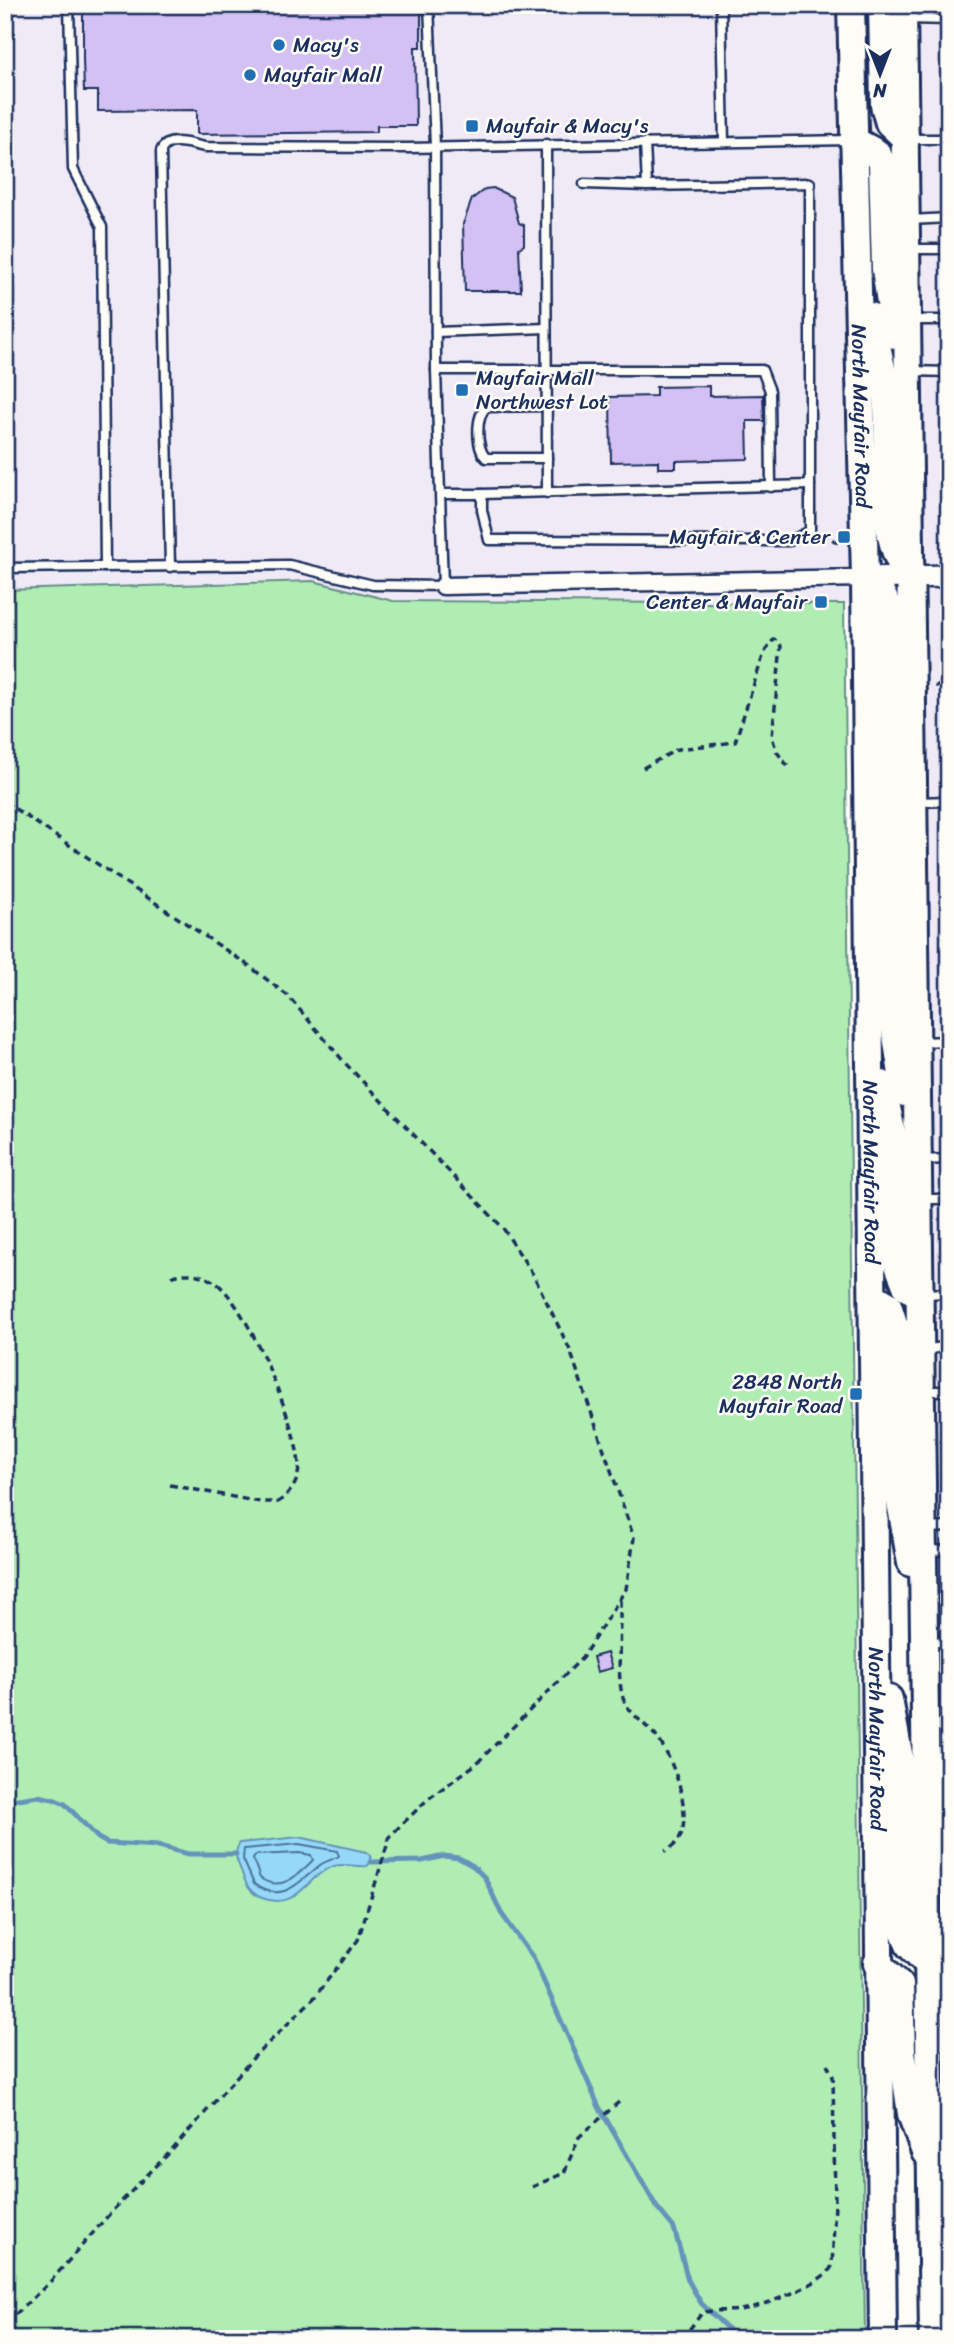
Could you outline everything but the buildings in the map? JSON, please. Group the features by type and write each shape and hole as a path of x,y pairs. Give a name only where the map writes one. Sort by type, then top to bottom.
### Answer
{"main road":[{"name":"North Mayfair Road","path":"851,5 865,578 877,1963 883,2339"},
{"path":"897,10 884,105 889,123 900,140 907,220 900,320 909,406"},
{"path":"853,140 877,153 882,163 885,269 900,320 908,371 921,1391 936,1539 939,1963 931,2171 936,2222 933,2339"},
{"path":"856,253 885,386 889,535 896,560 910,577"},
{"path":"865,578 880,588 886,598 890,618 892,1010 918,1160"},
{"path":"870,1020 895,1146 895,1260 898,1274 907,1287 920,1294"},
{"path":"873,1296 888,1305 897,1333 898,1490 937,1642"},
{"path":"876,1629 902,1770 903,1929 909,1945 939,1963"},
{"path":"877,1963 900,1985 902,2052 911,2114 931,2171"}],"street":[{"path":"443,586 949,576"}],"lane":[{"path":"69,5 73,169 102,228 105,567"},
{"path":"5,568 289,565 373,585 443,586 436,370 435,146 429,5"},
{"path":"721,5 724,142"},
{"path":"897,10 949,20"},
{"path":"900,140 949,139"},
{"path":"170,567 162,147 175,141 206,147 880,140"},
{"path":"645,143 647,186"},
{"path":"545,144 547,493"},
{"path":"482,494 482,510 489,540 790,541 810,531 810,183 647,186 584,184"},
{"path":"907,220 949,218"},
{"path":"907,249 949,249"},
{"path":"900,320 949,320"},
{"path":"436,332 546,328"},
{"path":"436,370 762,370 770,391 771,487"},
{"path":"908,371 949,372"},
{"path":"547,406 488,407 479,419 481,453 486,458 547,458"},
{"path":"441,494 810,485"},
{"path":"913,802 949,801"},
{"path":"916,1042 949,1041"},
{"path":"918,1160 949,1159"},
{"path":"919,1199 949,1199"},
{"path":"920,1294 949,1293"},
{"path":"921,1350 949,1346"},
{"path":"921,1391 949,1391"}],"path":[{"path":"810,526 838,543"},
{"path":"643,768 678,749 736,742 764,653 774,639 781,646 772,737 777,752 790,769"},
{"path":"936,686 949,685"},
{"path":"5,802 248,964 288,996 345,1063 503,1228 534,1276 570,1350 634,1538 632,1566 626,1589 582,1658 476,1764 428,1799 390,1836 358,1940 314,1998 253,2057 174,2148 113,2210 50,2282 5,2324"},
{"path":"170,1277 188,1273 204,1276 227,1293 241,1312 280,1396 299,1466 290,1493 270,1503 170,1485"},
{"path":"620,1598 622,1696 664,1748 682,1800 684,1832 677,1844 665,1851"},
{"path":"682,2339 702,2314 711,2310 749,2308 817,2282 829,2273 833,2241 834,2150 833,2076 827,2064"},
{"path":"532,2187 564,2173 579,2137 612,2112 619,2102"}],"shaded area":[{"path":"5,5 949,5 949,2339 943,2339 925,605 393,601 316,583 5,591"}],"green space":[{"path":"313,581 393,601 844,604 865,2339 5,2339 5,590"}],"water":[{"path":"299,1837 366,1852 371,1856 371,1862 367,1866 334,1866 285,1900 275,1901 254,1894 247,1885 238,1862 236,1851 240,1843"}],"waterway":[{"path":"5,1801 38,1796 53,1799 65,1804 98,1838 107,1843 159,1846 188,1854 236,1854"},
{"path":"371,1862 422,1861 444,1856 459,1858 473,1866 485,1878 501,1913 534,1959 599,2107 656,2206 674,2228 688,2280 701,2303 735,2336"}],"place":[{"name":"Macy's","path":"279,45"},
{"name":"Mayfair Mall","path":"250,75"},
{"name":"Mayfair & Macy's","path":"472,126"},
{"name":"Mayfair Mall Northwest Lot","path":"462,390"},
{"name":"Mayfair & Center","path":"844,537"},
{"name":"Center & Mayfair","path":"821,602"},
{"name":"2848 North Mayfair Road","path":"856,1394"}]}
